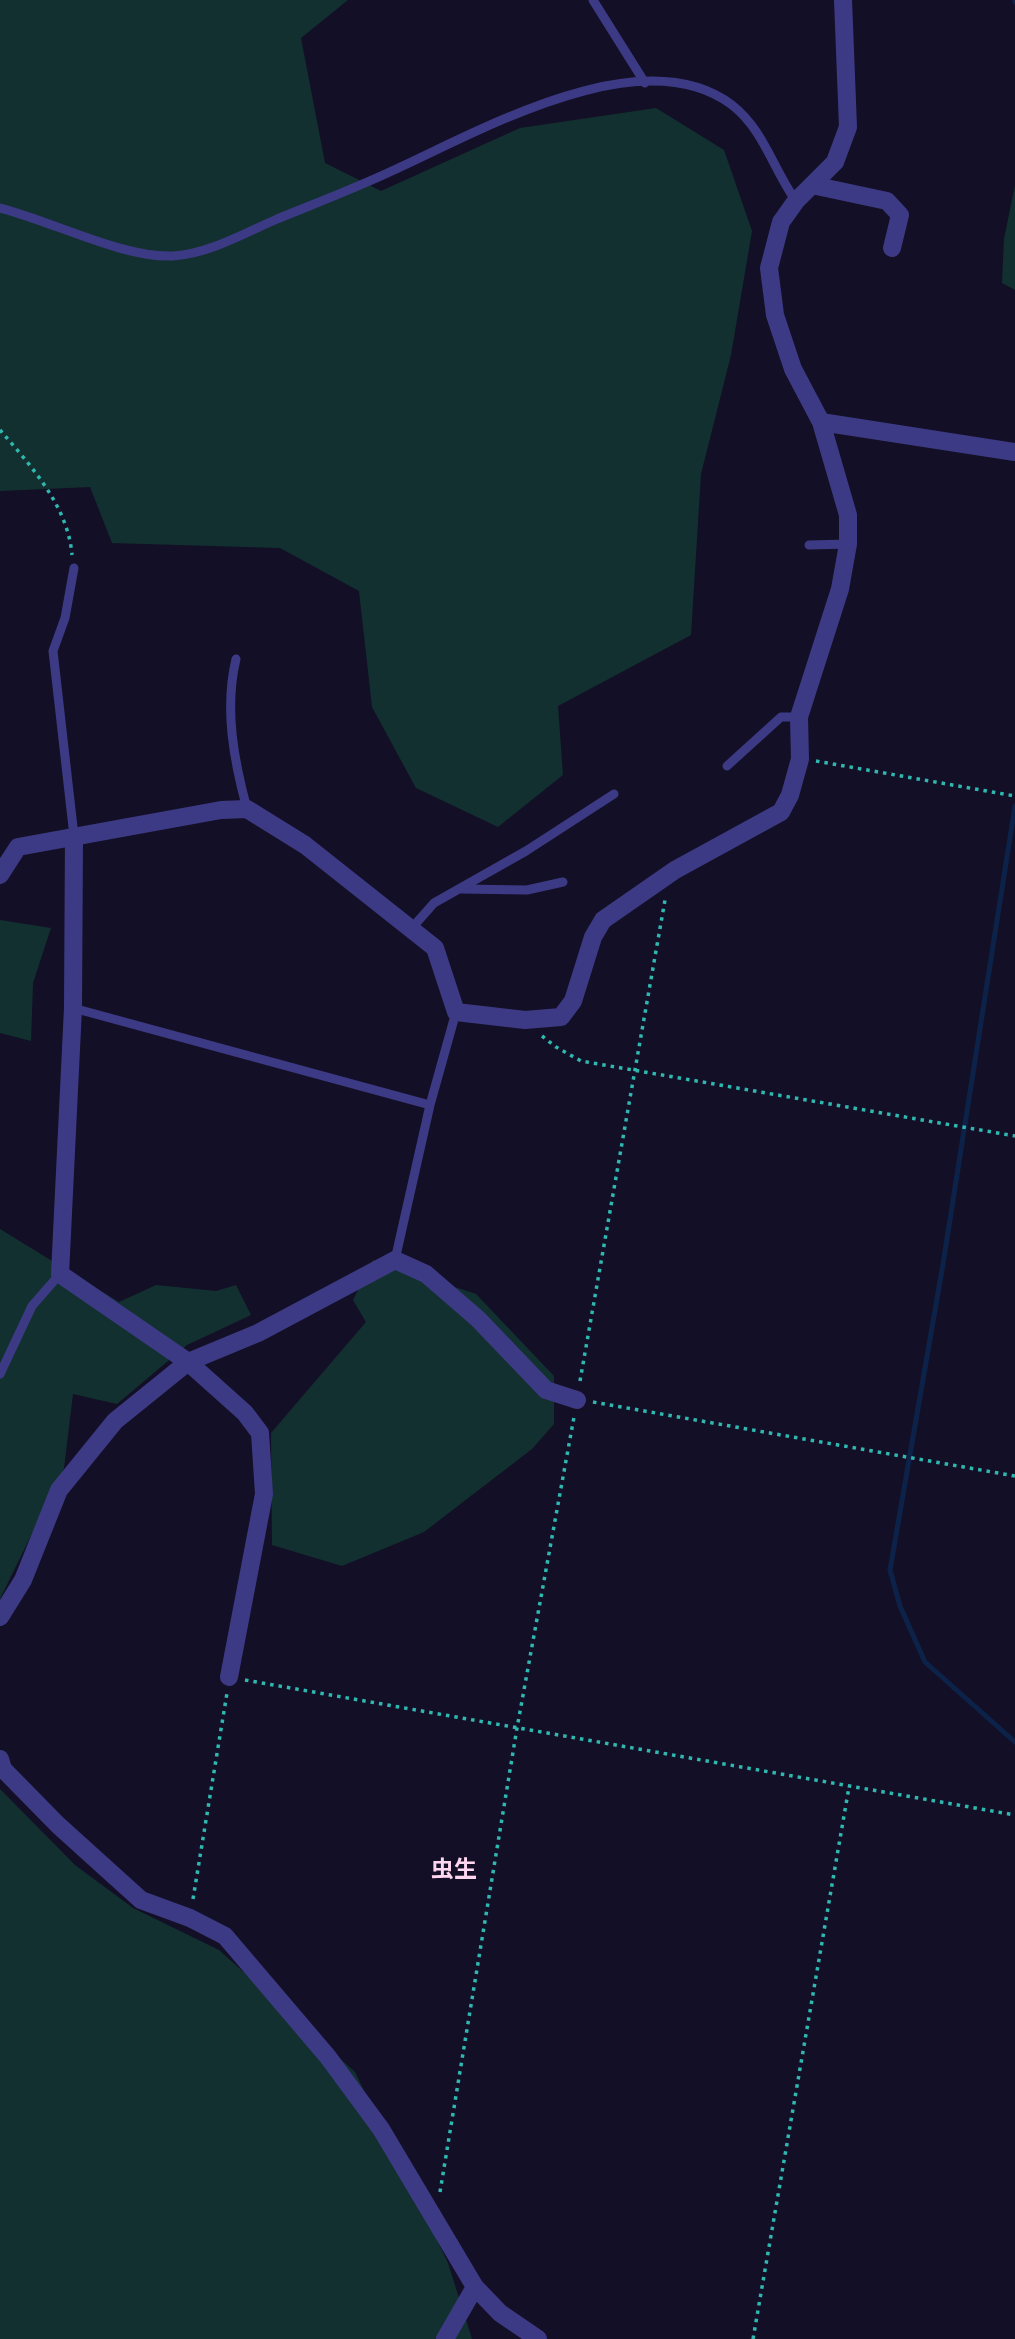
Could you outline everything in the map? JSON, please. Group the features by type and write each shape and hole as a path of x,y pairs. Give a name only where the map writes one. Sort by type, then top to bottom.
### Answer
{"street":[{"path":"0,875 18,847 75,836 92,836 221,810 247,809 305,845 435,948 456,1012 525,1020 561,1017 573,1000 593,937 603,920 669,873 781,812 790,795 800,759 799,718 840,589 848,544 844,493 821,422 793,369 775,315 769,268 780,222 796,201 835,162 848,127 843,0"},
{"path":"812,185 887,201 900,215 892,248"},
{"path":"821,422 1015,452"},
{"path":"75,836 73,1008 60,1274 188,1362 245,1413 260,1433 264,1494 229,1677"},
{"path":"0,1617 23,1580 59,1490 115,1422 188,1362 258,1334 395,1260 426,1274 478,1319 546,1390 577,1400"},
{"path":"0,1759 3,1769 58,1825 141,1900 190,1918 225,1936 328,2057 380,2129 475,2287 500,2313 538,2339"},
{"path":"445,2339 475,2287"}],"lane":[{"path":"593,0 645,83"},
{"path":"0,208 137,253 174,256 225,243 394,170 512,115 590,89 623,82 692,87 717,95 733,106 759,133 785,186 796,201"},
{"path":"809,545 848,544"},
{"path":"74,568 65,618 53,651 75,836"},
{"path":"236,659 231,720 235,763 247,809"},
{"path":"727,766 781,717 799,718"},
{"path":"411,929 434,904 614,794"},
{"path":"460,889 527,890 564,882"},
{"path":"73,1008 430,1105"},
{"path":"395,1260 430,1105 456,1012"},
{"path":"0,1374 32,1306 60,1274"}],"path":[{"path":"0,430 32,467 60,510 71,541 74,568"},
{"path":"800,759 1015,796"},
{"path":"436,2219 517,1728 669,873"},
{"path":"525,1020 556,1048 581,1061 1015,1136"},
{"path":"577,1400 1015,1476"},
{"path":"190,1918 229,1677 1015,1815"},
{"path":"753,2339 849,1787"}],"green space":[{"path":"0,0 348,0 301,38 325,163 381,191 520,128 656,108 724,150 752,231 731,355 701,474 691,635 558,706 563,775 498,827 416,788 372,707 359,591 280,548 112,543 90,487 0,491"},
{"path":"1015,185 1015,290 1002,283 1004,239"},
{"path":"0,920 51,928 33,983 31,1041 0,1033"},
{"path":"0,1229 119,1302 156,1285 216,1291 236,1285 251,1315 187,1345 117,1404 73,1394 64,1468 0,1599"},
{"path":"373,1260 476,1294 554,1376 554,1424 532,1449 424,1532 342,1566 272,1545 271,1433 366,1322 353,1300"},
{"path":"0,1789 75,1865 133,1908 219,1950 355,2072 448,2263 472,2339 0,2339"}],"waterway":[{"path":"1015,806 943,1264 890,1570 900,1606 925,1662 1015,1742"}],"district":[{"name":"虫生","path":"454,1869"}]}
